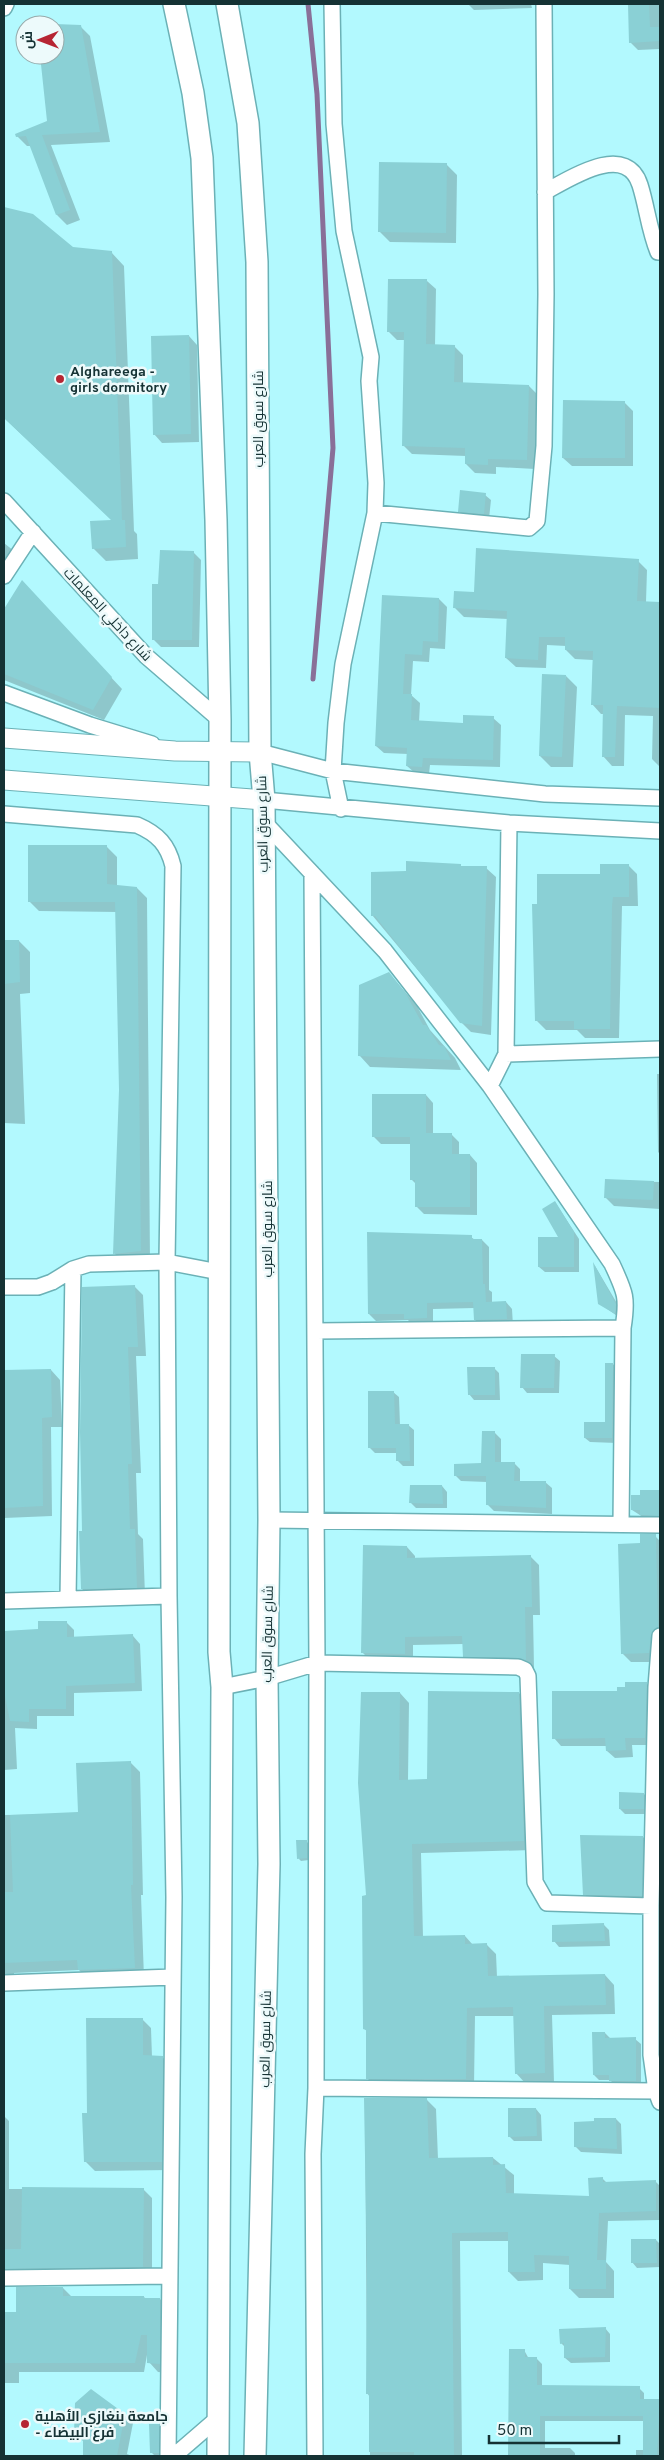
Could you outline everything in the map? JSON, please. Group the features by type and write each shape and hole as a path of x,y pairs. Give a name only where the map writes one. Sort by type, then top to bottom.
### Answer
{"main road":[{"path":"174,4 193,93 202,158 216,520 220,720 218,753 220,798 219,1652 222,1687 218,2456"},
{"name":"شارع سوق العرب","path":"227,4 248,123 255,215 260,752 264,810 269,1520 266,1678 270,1864 255,2456"}],"street":[{"path":"4,8 6,4"},
{"path":"332,4 334,124 344,230 371,357 369,381 376,483 375,512 343,664 333,771 341,809"},
{"path":"375,512 529,528 537,521 544,446 544,4"},
{"path":"545,192 584,170 604,165 627,167 635,174 640,185 652,236 658,252 660,252"},
{"name":"شارع داخلي المعلمات","path":"4,500 146,656 220,720"},
{"path":"4,576 33,532"},
{"path":"4,693 90,725 175,751"},
{"path":"4,738 175,751 260,752 333,771 545,794 660,798"},
{"path":"4,780 220,798 264,810 341,809 509,823 660,831"},
{"path":"264,810 312,873 385,951 490,1086 612,1264 626,1293 623,1328 621,1524"},
{"path":"4,814 138,825 151,830 162,840 170,852 173,866 167,1262 169,1596 174,1897 168,2276 168,2456"},
{"path":"490,1086 506,1054 509,823"},
{"path":"312,873 317,1663 316,2088 313,2154 315,2456"},
{"path":"506,1054 660,1049"},
{"path":"4,1287 38,1287 52,1282 73,1269 89,1264 167,1262 219,1272"},
{"path":"68,1599 73,1269"},
{"path":"316,1331 623,1328"},
{"path":"269,1520 660,1524"},
{"path":"4,1601 169,1596"},
{"path":"316,2088 658,2097 651,2055 651,1906 656,1687 660,1636"},
{"path":"222,1687 266,1678 317,1663 518,1667 524,1670 528,1676 536,1882 540,1892 547,1903 651,1906"},
{"path":"4,1983 173,1978"},
{"path":"4,2278 168,2276"},
{"path":"174,2456 218,2418"}],"building":[{"path":"628,4 649,4 650,27 660,27 660,41 629,43"},
{"path":"65,24 81,25 100,132 42,135 70,210 56,215 26,136 16,137 15,134 47,121 41,65 65,65"},
{"path":"379,162 447,163 446,233 378,232"},
{"name":"Alghareega - girls dormitory","path":"4,207 33,214 73,247 112,251 122,520 125,520 126,547 92,549 90,521 111,520 4,418"},
{"path":"388,279 427,279 426,344 455,345 454,382 529,385 527,460 488,459 488,465 465,464 465,448 402,446 404,332 387,332"},
{"path":"189,335 191,434 153,435 151,336"},
{"path":"563,400 625,401 625,458 562,458"},
{"path":"460,490 486,493 484,514 458,512"},
{"path":"476,548 639,559 637,601 660,602 660,708 617,706 615,757 602,757 603,705 591,705 593,651 565,650 565,637 539,637 538,660 505,658 507,611 453,608 454,591 474,592"},
{"path":"160,550 194,551 192,640 152,640 152,584 158,584"},
{"path":"22,580 112,677 93,710 4,674 4,609"},
{"path":"382,595 439,598 438,642 423,641 422,655 405,654 403,694 412,694 411,720 463,723 463,715 494,716 493,760 423,758 422,767 406,766 407,748 375,746"},
{"path":"542,674 566,675 562,757 539,756"},
{"path":"28,845 107,845 107,884 137,887 141,1251 113,1254 119,1090 115,902 28,902"},
{"path":"406,861 461,864 461,866 487,866 482,1026 460,1023 375,916 371,916 371,872 406,871"},
{"path":"600,864 629,864 629,897 613,897 610,1029 574,1029 574,1021 535,1021 532,904 537,904 537,874 600,874"},
{"path":"4,940 19,940 20,982 4,984"},
{"path":"389,972 406,994 423,1025 426,1025 439,1045 444,1046 451,1060 358,1056 359,985"},
{"path":"372,1094 426,1094 426,1133 452,1133 452,1154 470,1154 470,1207 415,1207 415,1180 410,1180 410,1137 372,1137"},
{"path":"605,1179 654,1181 653,1200 604,1198"},
{"path":"555,1201 574,1232 574,1267 538,1267 538,1237 558,1237 542,1209"},
{"path":"367,1232 472,1235 472,1239 482,1239 483,1284 485,1284 486,1302 506,1301 507,1319 474,1320 473,1302 427,1303 427,1318 404,1319 404,1314 368,1314"},
{"path":"593,1262 616,1304 615,1314 598,1304"},
{"path":"135,1285 138,1347 128,1347 132,1464 128,1464 130,1529 135,1529 137,1588 81,1589 79,1531 82,1531 80,1432 82,1287"},
{"path":"521,1354 555,1354 554,1388 520,1388"},
{"path":"605,1363 613,1363 612,1438 584,1438 584,1422 605,1422"},
{"path":"467,1367 495,1367 495,1395 468,1395"},
{"path":"51,1369 52,1417 42,1418 43,1506 4,1508 4,1370"},
{"path":"368,1391 394,1391 395,1424 409,1424 410,1461 396,1461 396,1448 368,1448"},
{"path":"482,1431 495,1431 495,1462 515,1462 514,1481 546,1481 546,1508 486,1505 486,1476 454,1476 454,1464 481,1463"},
{"path":"410,1485 442,1485 443,1504 409,1503"},
{"path":"640,1490 660,1490 660,1516 640,1515 640,1510 631,1510 631,1495 640,1495"},
{"path":"640,1534 656,1534 658,1627 651,1635 649,1653 621,1654 618,1544 640,1543"},
{"path":"363,1545 407,1546 407,1558 531,1555 532,1607 525,1607 526,1660 518,1658 463,1657 462,1636 405,1637 405,1654 361,1653"},
{"path":"38,1621 67,1621 67,1637 133,1634 135,1683 66,1686 66,1709 29,1709 29,1722 10,1721 5,1696 4,1631 38,1629"},
{"path":"625,1682 647,1682 645,1738 625,1738 626,1750 606,1751 605,1738 552,1739 552,1691 617,1691 617,1687 625,1687"},
{"path":"428,1691 519,1692 524,1841 412,1844 414,1936 465,1935 465,1944 487,1943 488,1976 605,1974 606,2005 544,2006 545,2073 515,2074 513,2007 467,2008 466,2079 366,2079 366,2030 363,2029 362,1896 366,1895 358,1783 361,1692 400,1692 399,1780 427,1779"},
{"path":"131,1761 133,1885 131,1885 135,1968 78,1970 77,1960 4,1963 4,1892 13,1892 10,1815 78,1812 76,1763"},
{"path":"619,1792 644,1793 644,1809 619,1809"},
{"path":"580,1835 643,1836 642,1896 583,1895"},
{"path":"296,1840 307,1840 307,1858 297,1859"},
{"path":"604,1923 605,1941 552,1942 552,1925"},
{"path":"86,2018 143,2018 143,2055 163,2056 162,2162 84,2162 82,2113 87,2113"},
{"path":"592,2032 605,2032 605,2038 636,2037 636,2081 609,2081 609,2075 593,2075"},
{"path":"364,2098 427,2098 429,2158 493,2157 493,2165 505,2164 506,2193 589,2196 588,2178 603,2177 603,2182 656,2180 656,2211 599,2213 597,2260 606,2260 606,2289 569,2289 569,2256 534,2255 535,2272 508,2272 508,2232 452,2233 454,2456 414,2456 414,2452 369,2452 369,2394 366,2394 367,2274"},
{"path":"508,2108 536,2108 537,2136 508,2137"},
{"path":"594,2118 616,2118 617,2149 574,2147 574,2122 594,2121"},
{"path":"22,2187 144,2188 143,2267 4,2269 4,2249 21,2249"},
{"path":"631,2239 656,2239 657,2263 631,2263"},
{"path":"16,2287 63,2287 63,2296 144,2296 144,2298 160,2298 160,2364 147,2363 147,2335 141,2335 135,2363 4,2363 4,2312 16,2312"},
{"path":"606,2327 605,2357 564,2358 564,2343 560,2344 559,2329"},
{"path":"509,2349 525,2349 525,2357 537,2357 537,2385 640,2386 640,2399 660,2399 657,2456 643,2456 643,2416 540,2416 540,2456 508,2456"},
{"path":"91,2389 125,2414 117,2456 83,2456 83,2439 74,2433 75,2403"},
{"path":"149,2424 159,2424 159,2453 150,2453"}],"waterway":[{"path":"308,4 317,94 333,448 313,679"}],"place":[{"name":"Alghareega - girls dormitory","path":"60,379"},
{"name":"جامعة بنغازي الأهلية - فرع البيضاء","path":"25,2424"}]}
